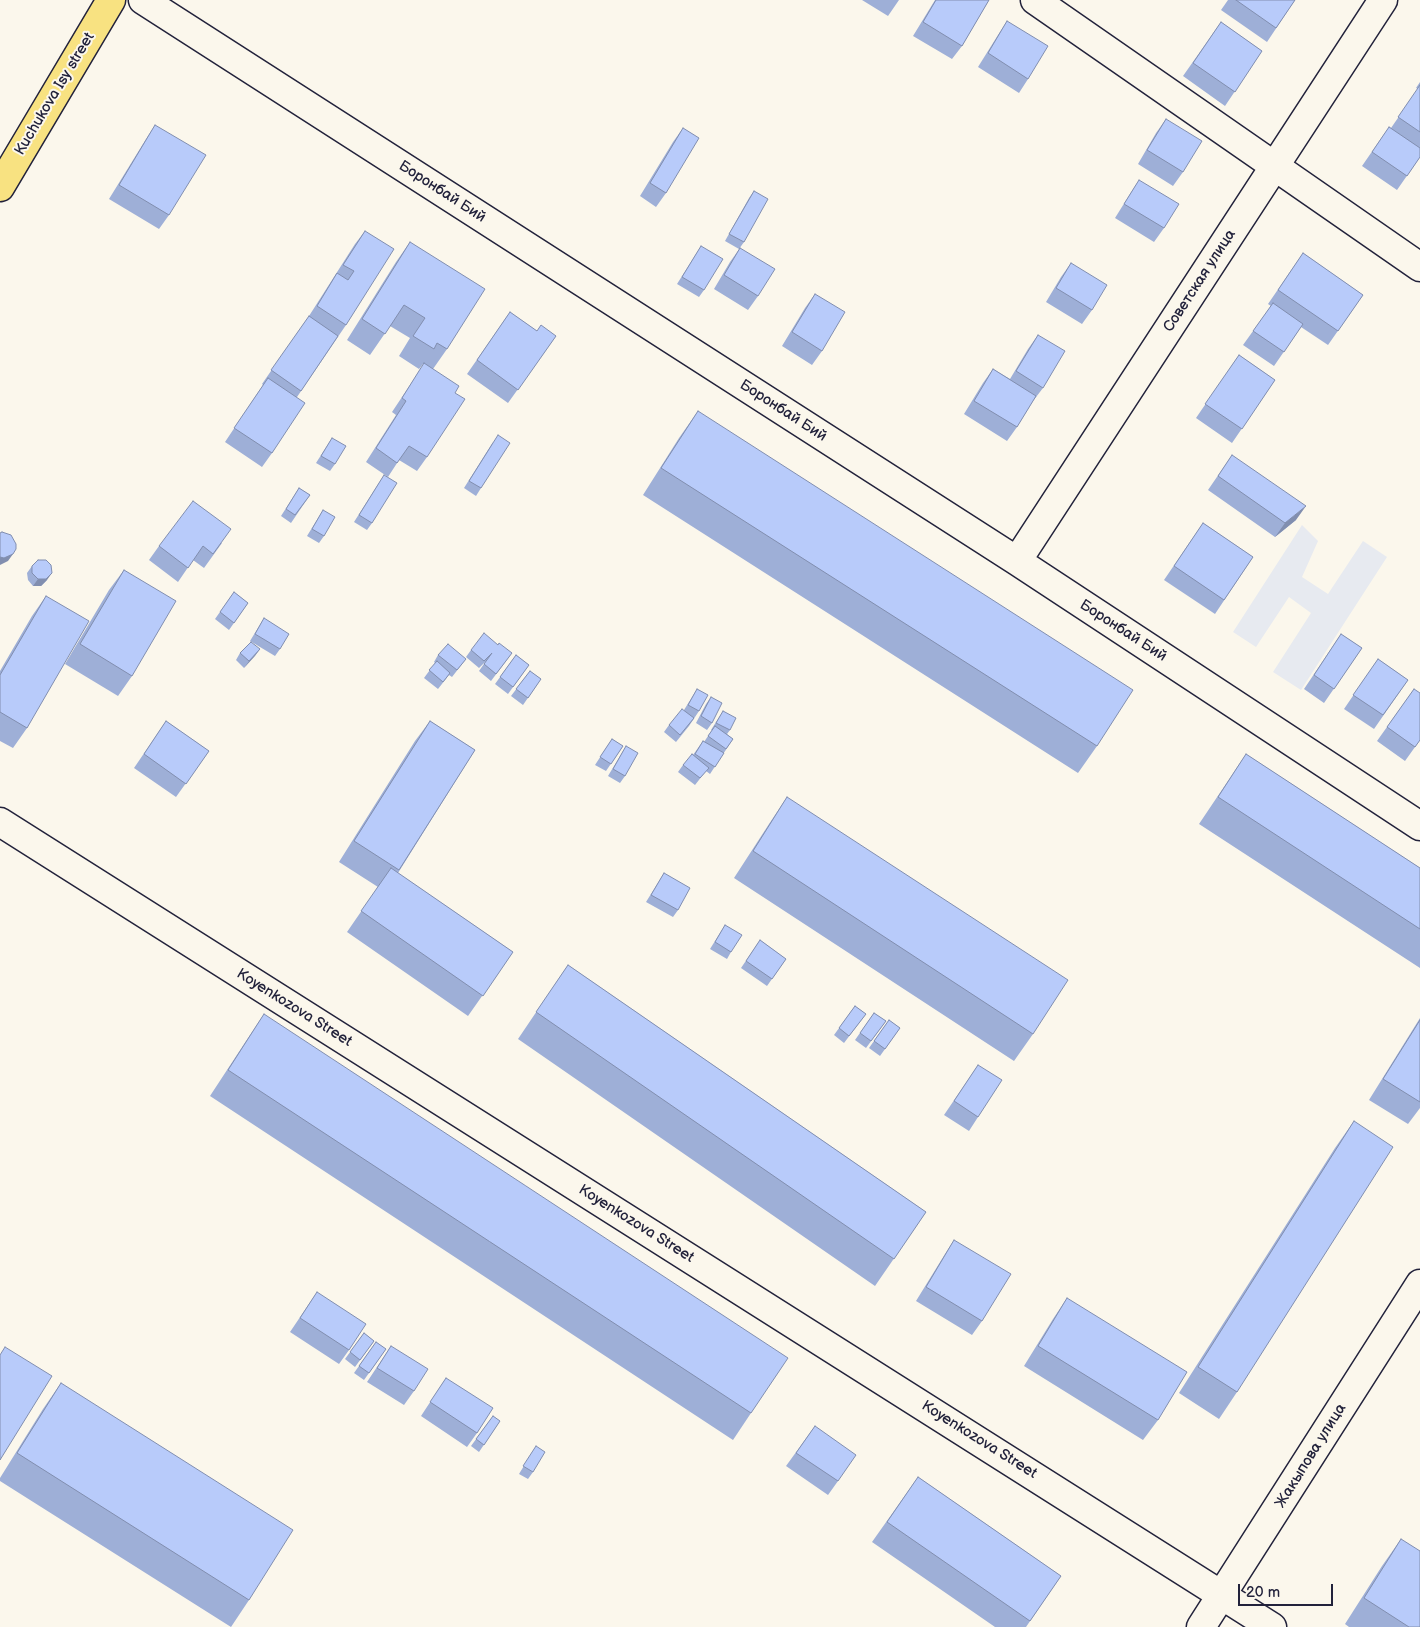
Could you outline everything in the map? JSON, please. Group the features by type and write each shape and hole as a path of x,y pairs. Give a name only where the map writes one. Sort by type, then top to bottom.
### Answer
{"main road":[{"name":"Kuchukova Isy street","path":"0,188 111,0"}],"street":[{"name":"Боронбай Бий","path":"143,0 1017,562 1420,826"},
{"path":"1035,0 1420,267"},
{"name":"Советская улица","path":"1017,562 1383,0"},
{"name":"Koyenkozova Street","path":"0,822 1272,1627"},
{"name":"Жакыпова улица","path":"1201,1627 1420,1284"}],"shaded area":[{"path":"1302,525 1318,541 1302,577 1328,594 1363,541 1387,557 1301,690 1273,672 1311,613 1289,597 1256,647 1233,632"}],"building":[{"path":"936,0 989,0 962,46 923,22"},
{"path":"1236,0 1295,0 1276,28"},
{"path":"1007,21 1048,46 1028,79 988,53"},
{"path":"1221,22 1262,51 1235,92 1193,63"},
{"path":"1420,85 1420,132 1398,117"},
{"path":"1166,119 1202,141 1183,172 1147,150"},
{"path":"155,125 206,155 169,215 119,185"},
{"path":"1389,127 1420,148 1420,157 1407,176 1372,152"},
{"path":"683,128 699,138 666,193 650,183"},
{"path":"1139,180 1179,204 1164,228 1124,204"},
{"path":"754,191 768,199 744,242 729,234"},
{"path":"365,231 394,249 346,325 317,306 337,273 348,280 354,271 343,265"},
{"path":"410,242 485,289 447,349 437,343 434,349 413,336 425,318 404,305 385,334 362,319"},
{"path":"701,246 723,259 704,290 682,277"},
{"path":"740,248 775,269 758,296 724,275"},
{"path":"1303,253 1363,295 1338,331 1278,290"},
{"path":"1071,263 1107,285 1092,310 1056,288"},
{"path":"815,294 845,312 822,351 792,332"},
{"path":"1273,303 1303,324 1284,352 1253,331"},
{"path":"510,312 537,331 541,325 556,336 518,390 477,360"},
{"path":"309,316 338,336 301,391 271,370"},
{"path":"1038,335 1065,351 1043,388 1016,371"},
{"path":"1239,355 1275,380 1242,429 1205,404"},
{"path":"424,363 459,386 455,393 465,399 427,457 409,446 397,463 376,448 406,401 402,398"},
{"path":"993,369 1036,396 1017,427 974,401"},
{"path":"268,378 305,403 272,453 234,428"},
{"path":"698,411 1133,690 1097,746 661,468"},
{"path":"498,435 510,443 481,488 469,481"},
{"path":"332,438 346,446 335,464 321,456"},
{"path":"1232,455 1306,506 1285,523 1218,476"},
{"path":"384,475 397,483 372,523 359,515"},
{"path":"299,488 310,495 295,515 286,509"},
{"path":"193,501 231,529 213,554 203,546 188,568 159,546"},
{"path":"323,510 335,517 324,536 312,529"},
{"path":"1203,523 1253,557 1224,600 1174,566"},
{"path":"0,533 11,535 16,544 13,554 4,558 0,557"},
{"path":"38,560 46,560 51,565 52,573 46,579 38,579 32,573 32,566"},
{"path":"124,570 176,601 132,676 80,644"},
{"path":"234,592 248,603 234,623 220,612"},
{"path":"46,596 89,621 27,728 0,712 0,675"},
{"path":"264,618 289,634 280,649 255,634"},
{"path":"484,633 498,645 499,643 512,653 496,674 484,664 492,653 484,661 471,650"},
{"path":"1341,634 1362,648 1334,689 1314,675"},
{"path":"251,642 260,649 249,661 240,653"},
{"path":"448,644 466,659 457,670 438,655"},
{"path":"516,655 529,665 513,687 500,677"},
{"path":"1378,659 1408,680 1383,715 1353,695"},
{"path":"437,661 450,673 443,682 429,670"},
{"path":"530,671 541,679 528,698 516,689"},
{"path":"697,689 708,695 699,711 688,705"},
{"path":"1414,689 1420,693 1420,740 1415,747 1387,727"},
{"path":"711,697 722,703 712,723 701,716"},
{"path":"682,709 694,718 680,735 669,725"},
{"path":"723,711 736,718 730,730 716,723"},
{"path":"166,721 209,751 186,784 144,754"},
{"path":"430,721 475,750 399,870 354,841"},
{"path":"715,726 733,739 726,749 708,736"},
{"path":"612,739 623,746 611,764 600,757"},
{"path":"703,741 724,753 715,767 695,754"},
{"path":"626,746 638,753 625,776 613,769"},
{"path":"692,754 709,768 700,778 683,765"},
{"path":"1246,754 1420,868 1420,929 1218,797"},
{"path":"787,797 1068,980 1033,1034 753,851"},
{"path":"391,868 513,952 483,996 361,911"},
{"path":"664,873 690,888 678,910 651,895"},
{"path":"725,925 742,935 731,952 715,942"},
{"path":"760,940 786,959 772,979 746,961"},
{"path":"568,965 926,1212 894,1259 536,1012"},
{"path":"855,1006 866,1014 849,1036 839,1028"},
{"path":"874,1013 886,1021 871,1041 860,1033"},
{"path":"264,1014 788,1358 751,1413 228,1070"},
{"path":"889,1020 900,1028 885,1049 874,1041"},
{"path":"1420,1020 1420,1102 1383,1079"},
{"path":"978,1065 1002,1080 978,1117 954,1101"},
{"path":"1354,1121 1393,1147 1237,1392 1198,1367"},
{"path":"954,1240 1011,1274 982,1321 926,1287"},
{"path":"317,1292 366,1324 349,1350 300,1318"},
{"path":"1067,1298 1187,1372 1158,1420 1038,1346"},
{"path":"364,1333 374,1341 360,1360 350,1352"},
{"path":"376,1342 386,1349 369,1373 359,1366"},
{"path":"391,1346 428,1369 414,1391 377,1368"},
{"path":"5,1347 52,1376 0,1460 0,1355"},
{"path":"446,1378 493,1408 477,1433 430,1402"},
{"path":"61,1383 293,1530 249,1600 17,1453"},
{"path":"493,1416 500,1421 484,1445 476,1439"},
{"path":"815,1426 856,1455 838,1481 796,1453"},
{"path":"536,1446 545,1452 533,1472 523,1466"},
{"path":"918,1477 1061,1576 1030,1621 887,1522"},
{"path":"1401,1539 1420,1551 1420,1627 1409,1627 1364,1598"}]}
